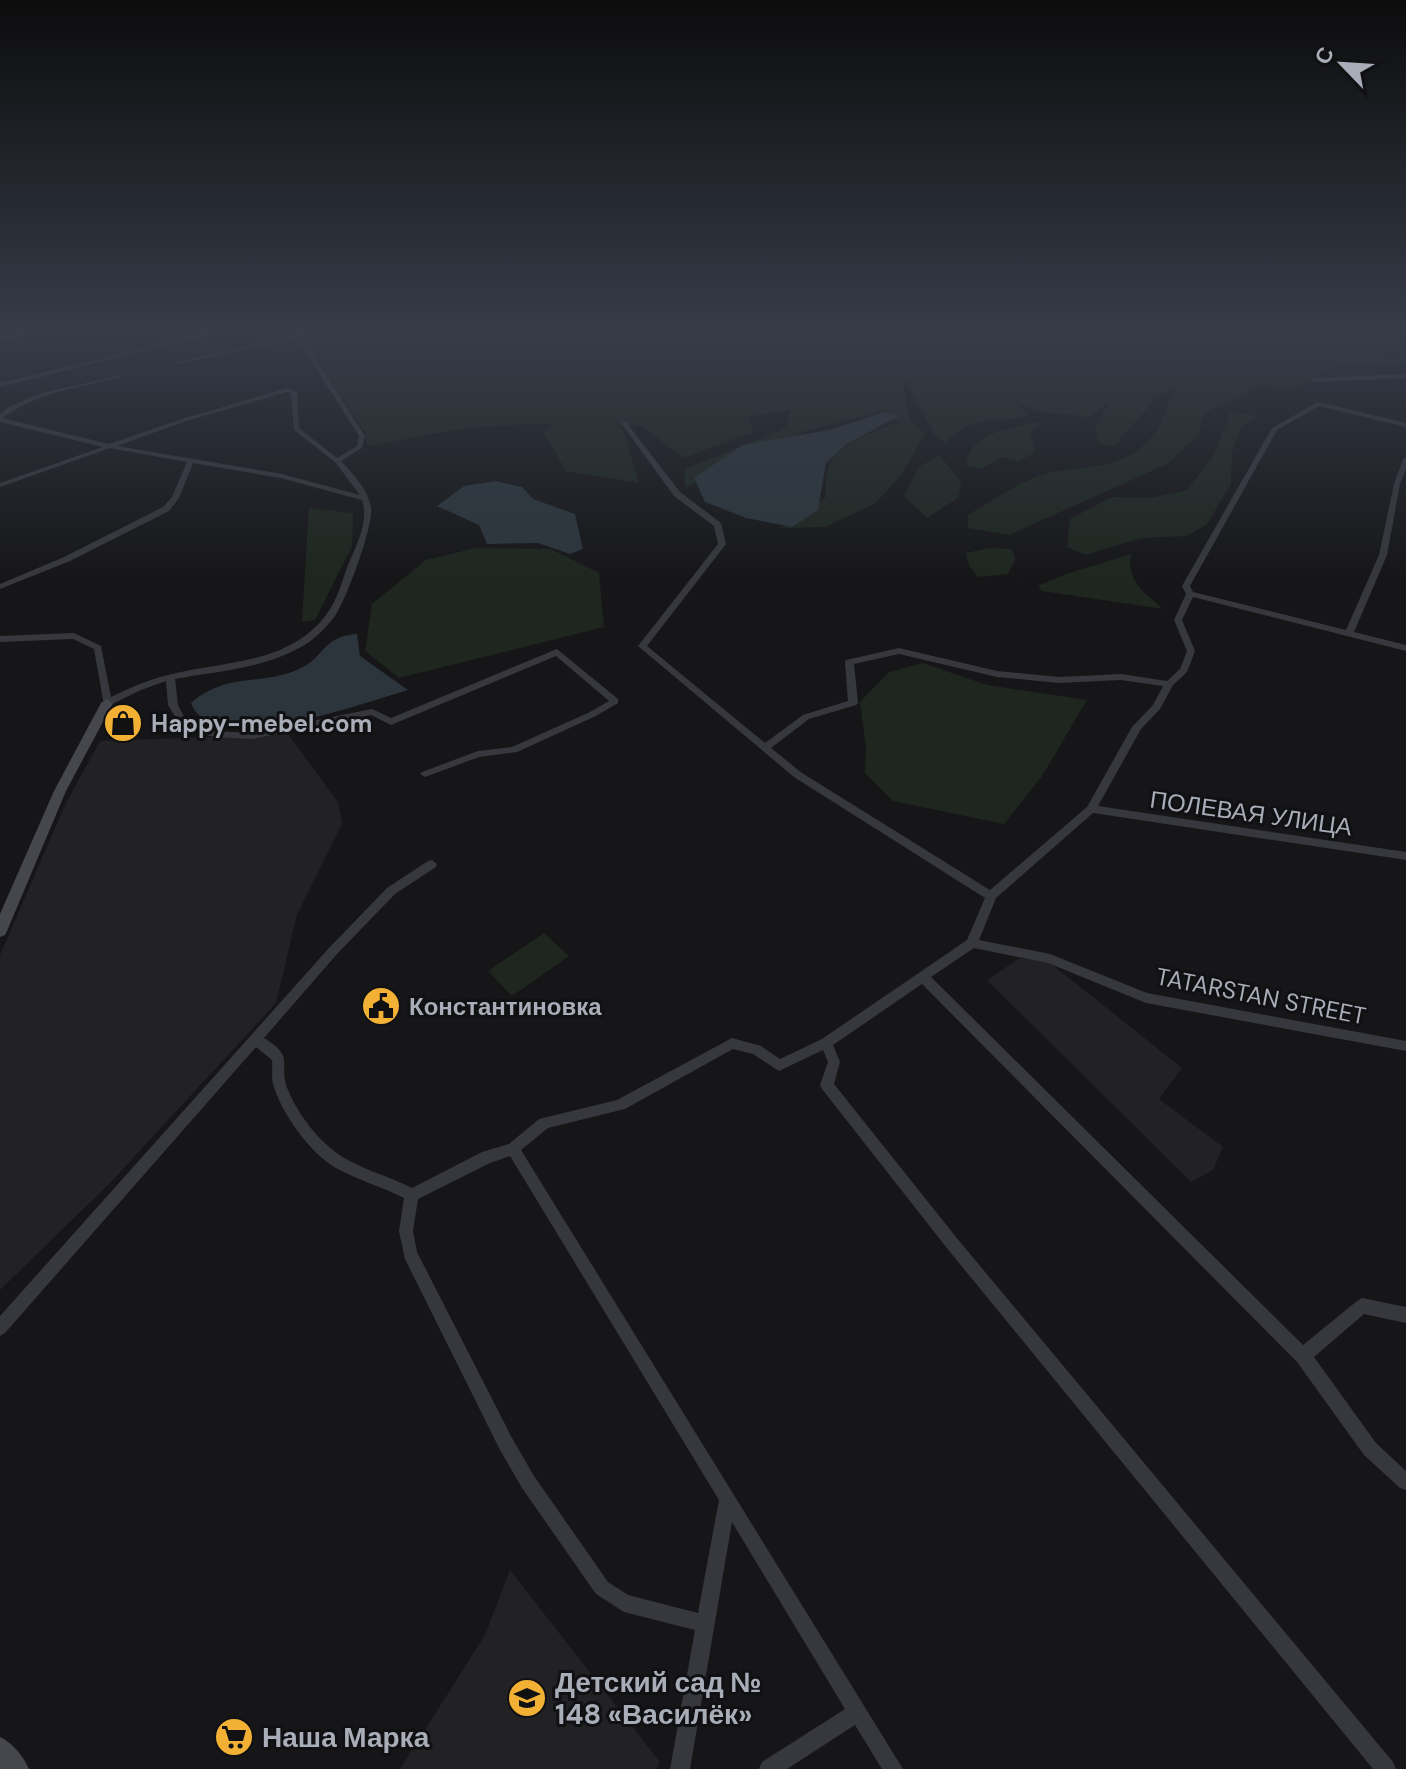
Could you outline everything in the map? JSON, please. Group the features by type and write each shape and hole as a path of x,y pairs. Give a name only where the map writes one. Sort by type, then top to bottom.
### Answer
{"street":[{"path":"0,485 199,416"},
{"path":"0,931 60,791 107,703 136,687 170,677 280,657 309,638 331,614 371,514 363,490 337,461 296,429 295,416"},
{"path":"337,461 360,447 362,436 349,416"},
{"path":"1298,416 1274,429 1186,586 1190,594 1406,648"},
{"path":"1366,416 1406,425"},
{"path":"0,419 113,447 315,483 364,498"},
{"path":"624,423 677,494 718,525 722,544 642,646 767,746 798,775 991,896"},
{"path":"1349,633 1383,555 1397,484 1406,459"},
{"path":"0,587 67,559 166,509 175,498 191,460"},
{"path":"412,1195 487,1157 513,1149 544,1123 620,1105 732,1043 757,1050 779,1065 826,1043 972,943 991,896 1091,809 1137,727 1157,707 1169,684 1184,670 1191,651 1178,620 1190,594"},
{"path":"2,635 74,636 98,648 107,703"},
{"path":"767,746 806,717 853,703 849,662 899,651 997,674 1059,680 1121,677 1169,684"},
{"path":"170,677 173,705 185,726 214,734 252,736 372,712 391,722 557,652 615,701 514,750 478,754 425,774"},
{"name":"ПОЛЕВАЯ УЛИЦА","path":"1091,809 1406,856"},
{"path":"0,1328 333,951 391,891 432,864"},
{"name":"TATARSTAN STREET","path":"972,943 1050,959 1146,998 1406,1046"},
{"path":"922,976 1303,1356 1370,1449 1406,1482"},
{"path":"256,1040 278,1054 281,1063 279,1087 321,1149 334,1159 412,1195"},
{"path":"826,1043 834,1062 827,1085 951,1242 1386,1769"},
{"path":"513,1149 893,1769"},
{"path":"412,1195 406,1231 410,1254 528,1482 602,1588 624,1603 706,1624"},
{"path":"1303,1356 1362,1306 1406,1315"},
{"path":"680,1769 727,1501"},
{"path":"769,1769 857,1712"},
{"path":"0,1750 16,1769"}],"shaded area":[{"path":"354,416 757,416 748,417 754,432 683,458 641,425 618,426 624,431 639,483 566,471 544,433 548,426 560,424 465,429 372,446 366,442 365,432"},
{"path":"789,416 867,416 803,432 741,453 685,488 685,469 786,428"},
{"path":"874,416 899,416 847,444 826,463 818,510 792,527 746,518 705,502 694,478 743,445 829,430"},
{"path":"893,416 909,416 925,434 901,475 876,503 825,527 780,528 825,498 829,466 841,450 860,438 899,422"},
{"path":"925,416 1027,416 971,425 953,435 946,443 935,435"},
{"path":"1102,416 1141,416 1114,446 1098,443 1096,427"},
{"path":"1163,416 1204,416 1199,435 1167,464 1009,535 968,528 968,515 1008,491 1048,473 1123,459 1137,451 1158,428"},
{"path":"1230,416 1254,416 1257,419 1242,425 1232,452 1231,484 1207,524 1187,536 1141,538 1085,555 1067,547 1070,519 1112,497 1150,498 1187,490 1214,455"},
{"path":"1028,423 1041,423 1030,432 1035,453 1018,461 1001,457 981,469 967,466 968,456 980,441"},
{"path":"939,455 961,481 959,497 927,518 904,496 919,467"},
{"path":"496,481 522,487 533,499 575,514 583,549 570,554 538,543 487,544 479,525 437,506 464,486"},
{"path":"309,508 353,513 352,546 315,620 302,622"},
{"path":"475,548 551,549 599,573 604,627 399,678 365,651 372,604 426,560"},
{"path":"990,548 1012,549 1015,559 1008,574 978,577 969,565 966,553"},
{"path":"1131,554 1134,579 1163,609 1042,591 1038,586 1066,574"},
{"path":"357,634 360,656 408,690 326,714 257,727 227,727 204,719 191,703 218,687 287,674 309,664 336,639"},
{"path":"923,663 987,685 1087,700 1042,776 1004,824 893,801 865,773 866,746 860,702 889,672"},
{"path":"288,734 338,802 342,824 297,915 276,1003 111,1182 0,1290 0,955 66,803 100,741"},
{"path":"544,933 569,956 512,996 488,971"},
{"path":"1020,958 1049,962 1182,1068 1159,1099 1223,1147 1213,1170 1191,1182 987,980"},
{"name":"Детский сад № 148 «Василёк»","path":"510,1570 660,1762 657,1769 400,1769 485,1635"}],"place":[{"name":"Happy-mebel.com","path":"123,723"},
{"name":"Константиновка","path":"381,1006"},
{"name":"Детский сад № 148 «Василёк»","path":"527,1698"},
{"name":"Наша Марка","path":"234,1737"}]}
